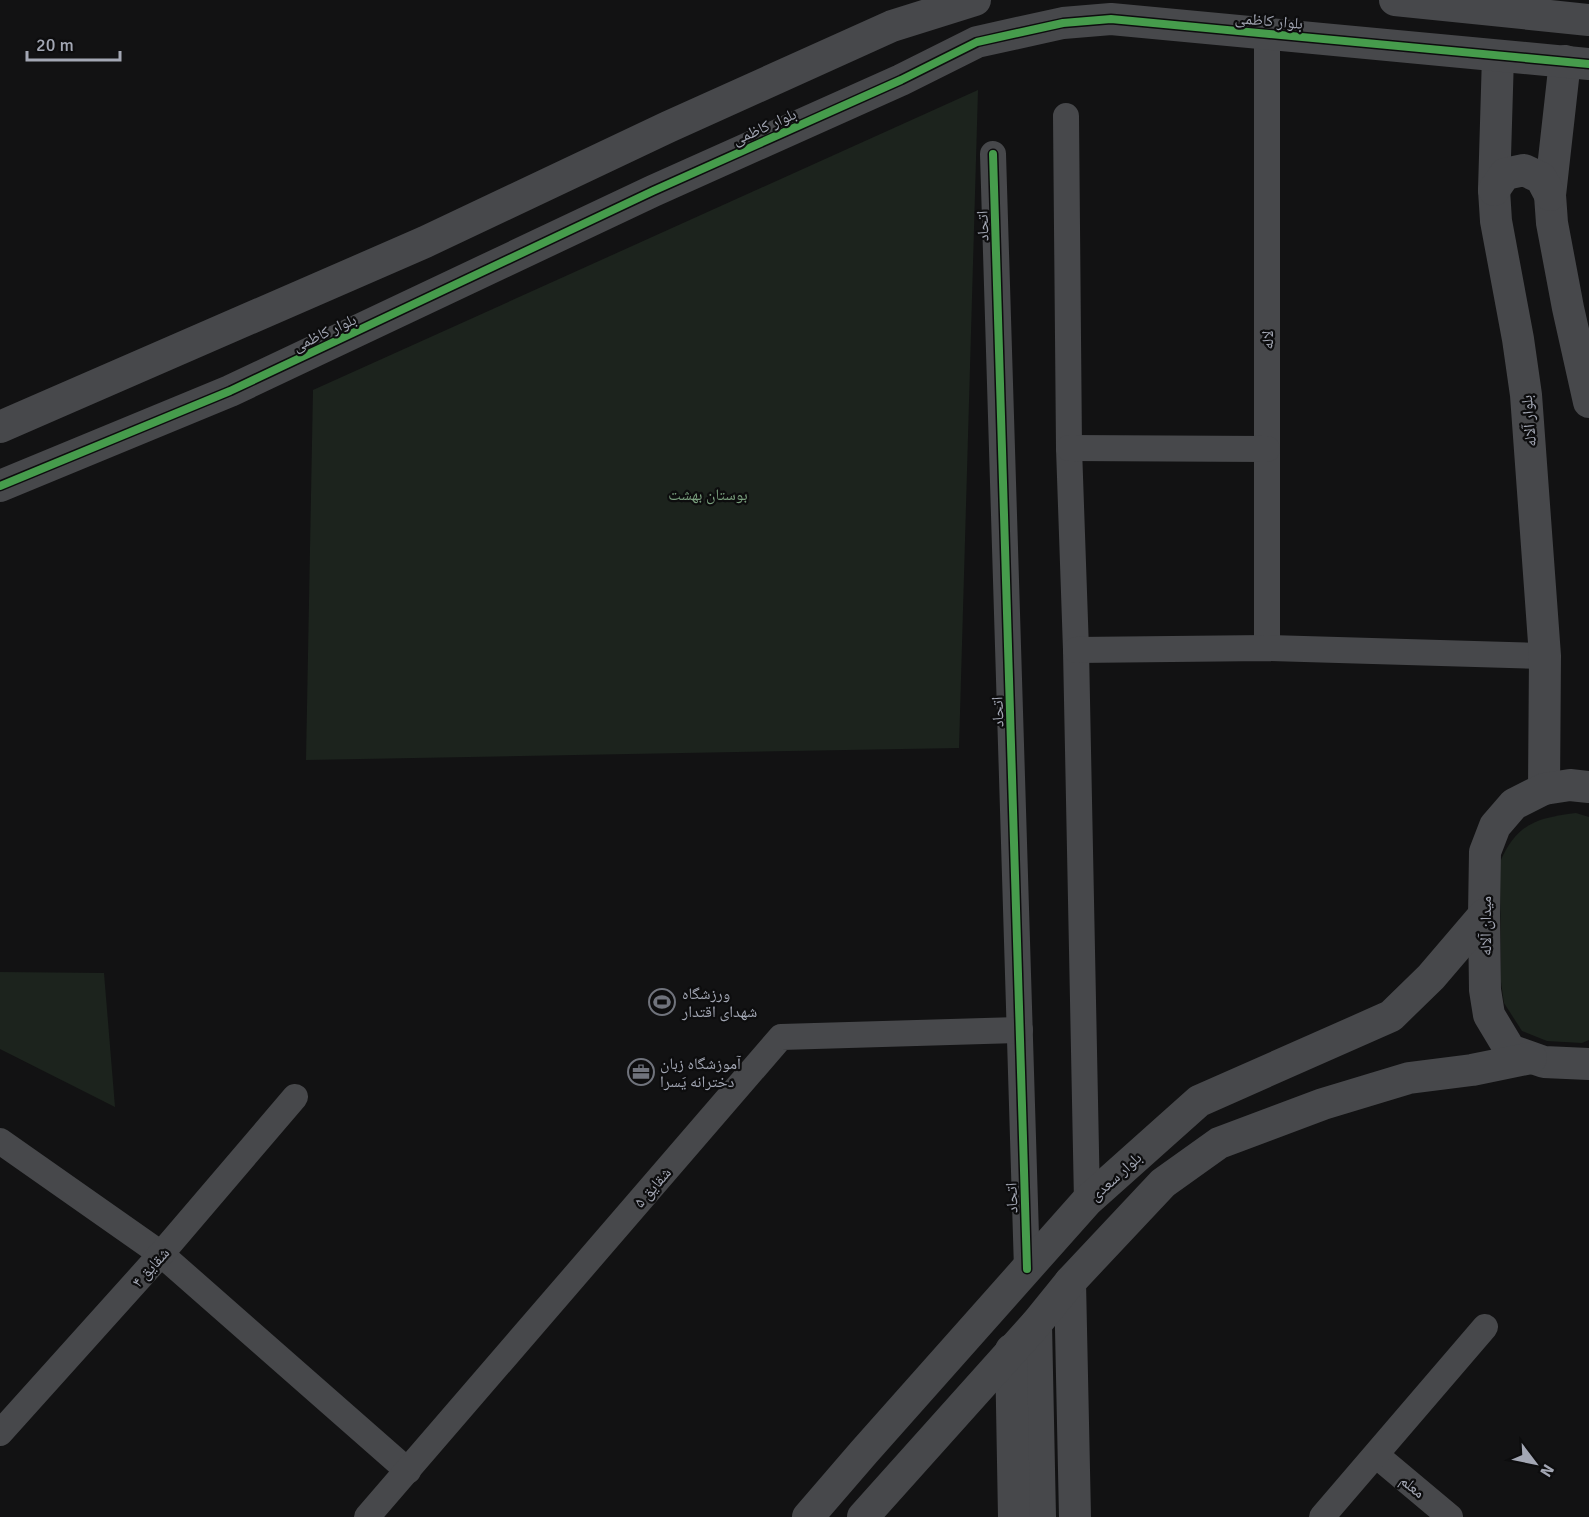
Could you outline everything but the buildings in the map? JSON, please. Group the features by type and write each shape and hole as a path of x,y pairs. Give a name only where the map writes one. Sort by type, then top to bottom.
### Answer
{"street":[{"path":"0,427 425,242 668,127 892,26 975,0"},
{"path":"1395,0 1589,20"},
{"name":"بلوار کاظمی","path":"0,486 230,392 652,191 901,80 977,42 1063,23 1111,19 1577,62"},
{"name":"لاله","path":"1267,33 1267,648"},
{"name":"بلوار آلاله","path":"1498,56 1494,190 1496,221 1526,394 1545,656 1544,789"},
{"path":"1577,62 1550,195 1552,223 1568,308 1589,402"},
{"path":"1066,116 1069,448 1076,650 1087,1201"},
{"name":"اتحاد","path":"993,154 1027,1269"},
{"path":"1494,190 1505,174 1524,170 1541,178 1550,195"},
{"path":"1069,448 1267,449"},
{"path":"1076,650 1267,648 1545,656"},
{"name":"میدان آلاله","path":"1588,1065 1544,1062 1510,1050 1490,1015 1485,990 1484,915 1485,852 1495,826 1514,804 1544,789 1570,785 1589,788"},
{"name":"بلوار سعدی","path":"808,1517 1087,1201 1199,1101 1391,1016 1431,978 1484,915"},
{"name":"شقایق ۵","path":"367,1517 781,1037 1020,1030"},
{"path":"863,1517 1036,1324 1070,1282 1163,1183 1219,1143 1323,1104 1409,1078 1472,1070 1531,1058"},
{"name":"شقایق ۴","path":"0,1433 161,1254 295,1097"},
{"path":"5,1144 161,1254 408,1471"},
{"path":"1070,1282 1075,1517"},
{"path":"1036,1324 1040,1517"},
{"path":"1322,1517 1485,1327"},
{"path":"1011,1350 1014,1517"},
{"path":"1038,1415 1073,1417"},
{"name":"معلم","path":"1376,1455 1450,1517"}],"green space":[{"name":"بوستان بهشت","path":"978,90 959,748 306,760 313,390"},
{"path":"1576,813 1589,817 1589,1040 1582,1043 1547,1041 1522,1031 1504,1003 1501,982 1500,862 1514,839 1530,825 1550,817"},
{"path":"0,972 104,973 115,1107 0,1049"}],"cycle path":[{"path":"0,486 230,391 653,191 901,80 977,42 1063,23 1111,19 1589,64"},
{"path":"993,154 1027,1269"}],"place":[{"name":"ورزشگاه شهدای اقتدار","path":"662,1002"},
{"name":"آموزشگاه زبان دخترانه یَسرا","path":"641,1072"}]}
